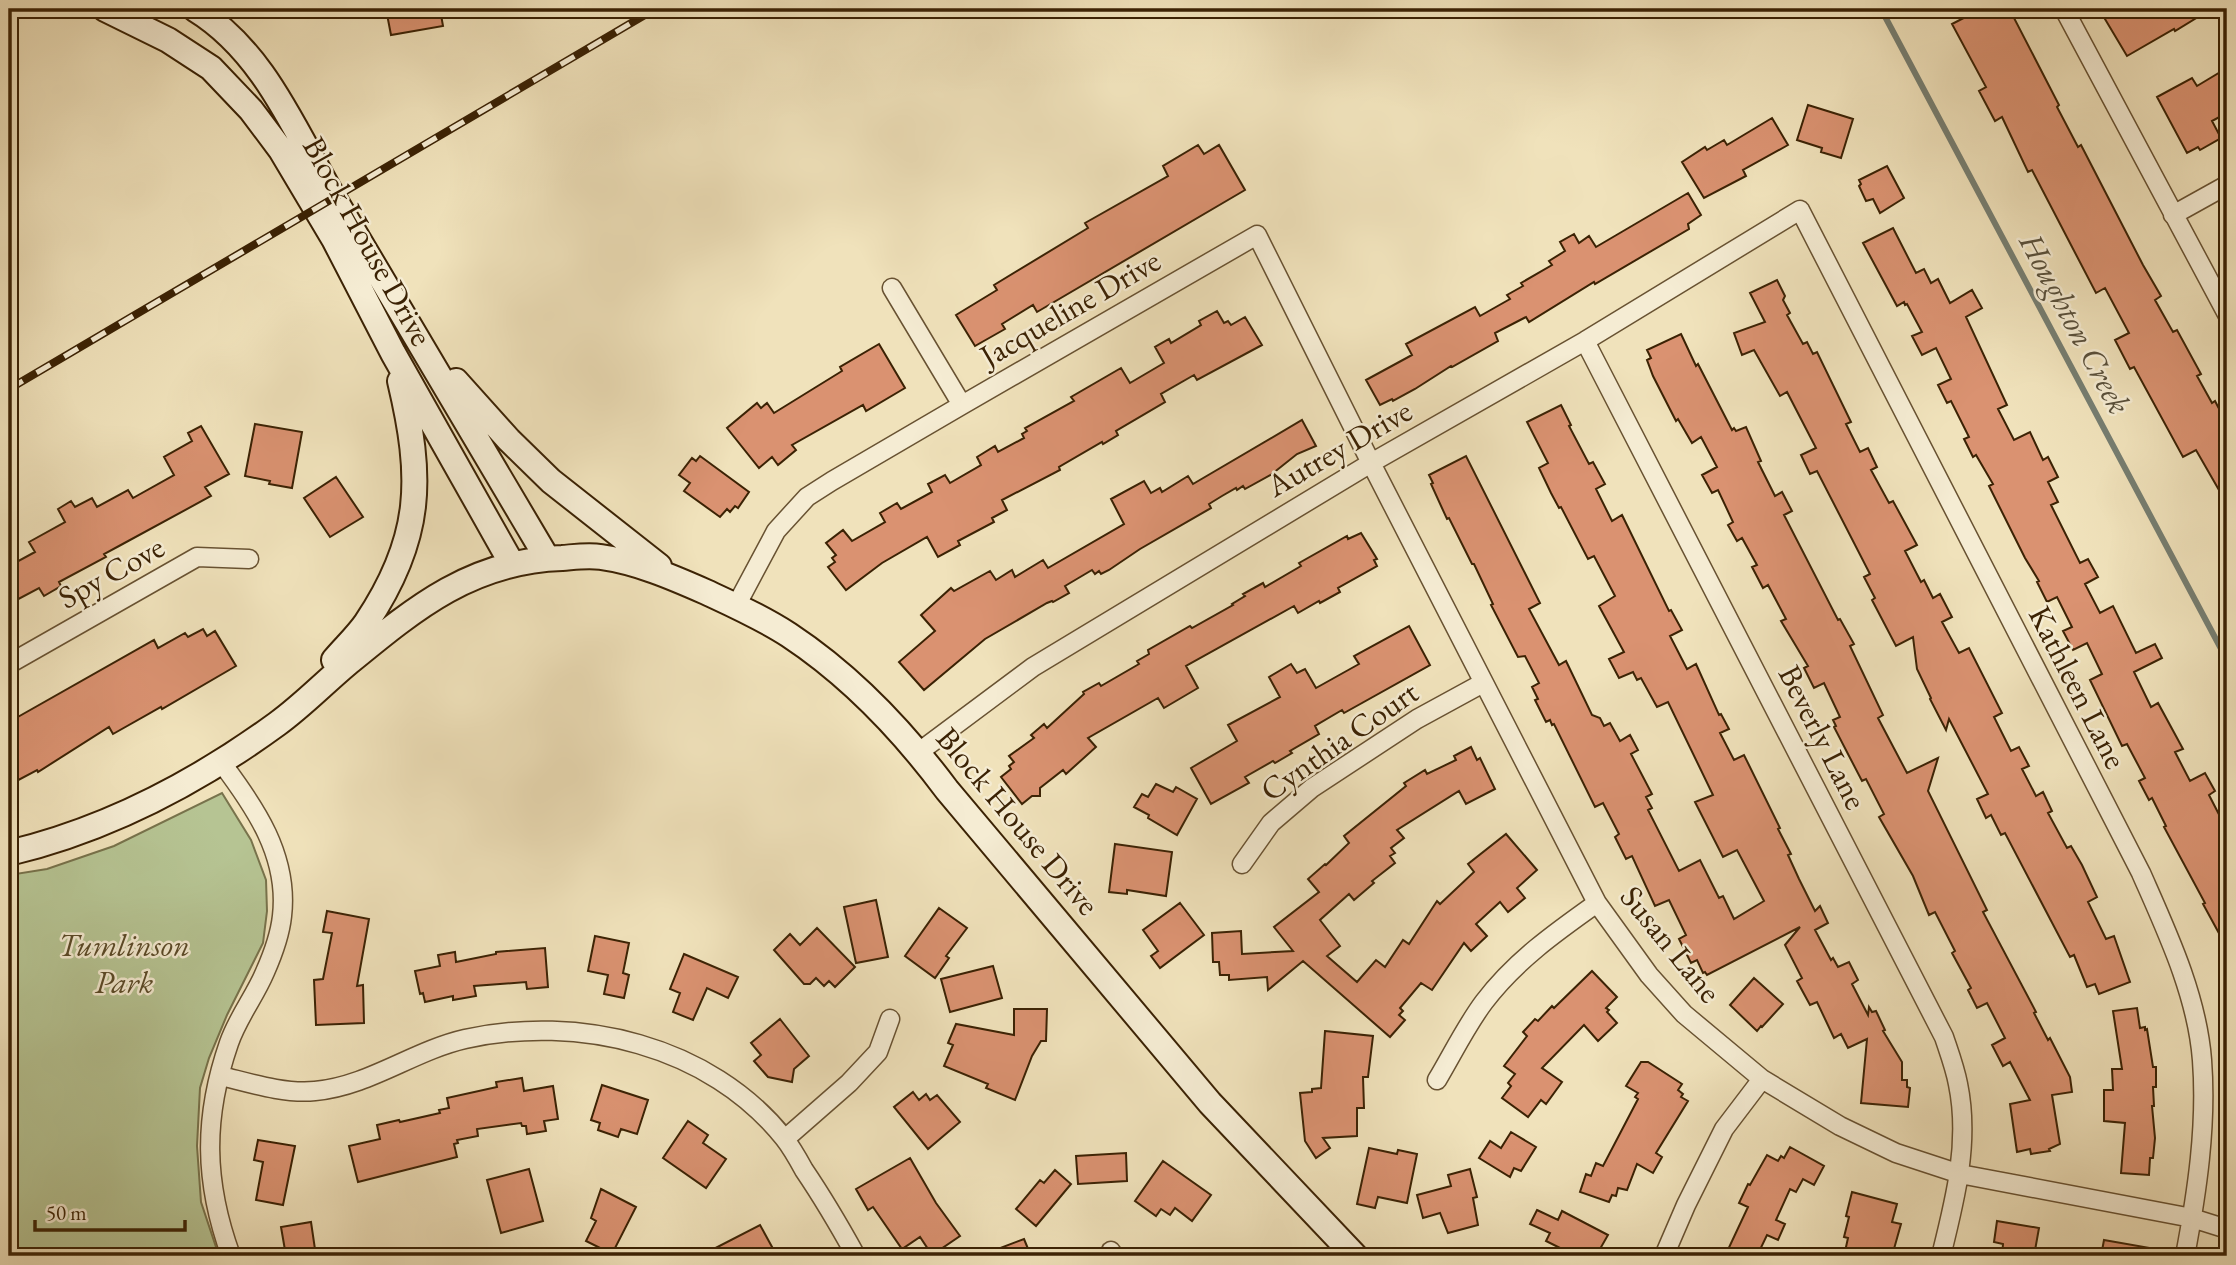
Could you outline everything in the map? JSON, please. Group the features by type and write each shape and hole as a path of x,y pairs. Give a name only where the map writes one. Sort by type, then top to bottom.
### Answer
{"street":[{"name":"Block House Drive","path":"105,9 168,40 211,68 251,110 281,150 334,239 393,353 512,564"},
{"name":"Block House Drive","path":"195,9 238,43 271,87 333,197 547,558"},
{"path":"2064,9 2227,314"},
{"path":"2173,215 2227,185"},
{"name":"Autrey Drive","path":"919,752 1033,667 1371,463 1585,341 1800,210"},
{"name":"Kathleen Lane","path":"1800,210 2141,873 2166,929 2190,998 2202,1058 2204,1113 2185,1256"},
{"name":"Jacqueline Drive","path":"736,606 776,531 807,497 1257,235 1371,463"},
{"path":"892,288 962,405"},
{"path":"412,328 473,401 551,481 676,579"},
{"name":"Beverly Lane","path":"1585,341 1944,1037 1958,1083 1962,1117 1960,1174 1941,1256"},
{"path":"279,723 365,624 408,540 414,505 415,471 411,430 393,353"},
{"name":"Susan Lane","path":"1371,463 1597,903 1649,975 1684,1014 1762,1079 1840,1126 1896,1153 1960,1174 2192,1218 2227,1229"},
{"name":"Block House Drive","path":"9,853 44,845 105,822 168,792 221,762 279,723 399,622 443,591 477,574 547,558 598,556 632,564 676,579 736,606 788,635 832,667 879,710 919,752 947,790 1210,1104 1355,1256"},
{"name":"Spy Cove","path":"9,664 197,557 249,559"},
{"name":"Cynthia Court","path":"1242,864 1271,823 1312,788 1417,719 1483,683"},
{"path":"221,762 267,830 281,878 283,915 276,945 264,975 229,1043 213,1112 209,1149 211,1184 231,1256"},
{"path":"1437,1080 1483,1003 1515,966 1553,934 1597,903"},
{"path":"785,1139 849,1083 878,1052 890,1019"},
{"path":"221,1076 272,1088 313,1091 351,1084 424,1051 502,1033 588,1033 636,1044 675,1056 744,1096 785,1139 856,1256"},
{"path":"1664,1256 1724,1129 1762,1079"}],"green space":[{"name":"Tumlinson Park","path":"222,793 251,840 266,880 267,911 263,943 227,1015 200,1088 197,1146 201,1202 219,1256 9,1256 9,875 47,869 114,846"}],"building":[{"path":"386,9 440,9 443,26 391,35"},
{"path":"1981,9 2005,9 2008,16 2012,14 2078,147 2081,145 2161,296 2155,300 2173,332 2177,330 2201,374 2197,376 2227,424 2227,504 2196,450 2183,457 2134,367 2130,369 2115,340 2129,333 2105,288 2096,293 2032,170 2028,172 2002,117 1995,121 1979,91 1986,87 1952,24"},
{"path":"2099,9 2211,9 2127,56"},
{"path":"2227,68 2227,113 2212,121 2221,138 2200,150 2198,147 2187,153 2157,97 2192,78 2197,86"},
{"path":"1808,105 1853,119 1841,158 1797,140"},
{"path":"1772,118 1788,145 1743,170 1746,176 1704,198 1682,162 1705,147 1707,150 1724,140 1727,145"},
{"path":"1198,145 1204,154 1219,145 1245,190 1037,312 1033,305 1002,324 1005,329 975,346 956,315 997,290 994,285 1088,228 1085,223 1168,176 1163,166"},
{"path":"1887,166 1904,198 1880,213 1873,199 1866,201 1859,180"},
{"path":"1688,193 1701,215 1688,224 1689,229 1529,322 1526,317 1495,333 1498,341 1393,401 1392,399 1380,405 1366,380 1412,355 1406,344 1475,307 1480,316 1510,299 1507,295 1523,286 1521,283 1552,265 1549,261 1565,251 1560,242 1574,234 1579,243 1589,236 1596,247"},
{"path":"1893,228 1916,273 1924,269 1931,283 1938,279 1950,303 1972,290 1982,308 1966,317 2007,405 1998,409 2014,440 2030,432 2043,460 2048,457 2058,477 2048,482 2058,502 2051,505 2080,563 2088,559 2098,577 2085,584 2100,613 2113,606 2136,653 2155,644 2162,658 2134,672 2151,707 2158,703 2183,749 2175,752 2190,781 2205,773 2215,791 2209,795 2227,830 2227,948 2164,827 2166,826 2152,798 2149,800 2139,781 2145,778 2127,744 2122,746 2090,680 2102,674 2087,643 2073,650 2063,631 2072,627 2057,597 2047,602 2037,582 2039,581 1989,486 1993,484 1976,455 1973,457 1964,439 1969,437 1951,401 1947,403 1938,385 1951,379 1936,348 1922,355 1912,336 1922,332 1907,304 1904,302 1897,306 1863,243"},
{"path":"1777,280 1790,313 1787,315 1803,344 1807,342 1813,354 1817,352 1851,422 1846,424 1860,452 1868,448 1877,467 1871,470 1889,503 1893,501 1917,545 1905,551 1921,582 1924,580 1933,598 1940,594 1952,617 1942,622 1959,653 1969,648 2002,713 1994,717 2011,751 2019,747 2029,766 2022,769 2036,796 2043,792 2052,811 2048,813 2067,848 2071,846 2082,865 2097,897 2088,902 2106,939 2114,936 2130,982 2099,994 2095,984 2087,987 2074,955 2070,957 2005,833 2001,835 1991,815 1986,818 1977,799 1988,794 1949,719 1946,730 1930,699 1917,669 1913,637 1896,646 1872,600 1875,598 1864,577 1870,574 1817,471 1810,474 1801,455 1816,448 1787,392 1780,396 1754,350 1742,355 1734,333 1765,322 1750,293"},
{"path":"1217,311 1224,323 1228,321 1231,325 1245,317 1262,345 1197,380 1194,375 1161,394 1165,402 1116,431 1118,435 1059,467 1060,470 1002,500 1007,510 992,518 994,522 958,541 960,545 938,557 927,537 882,563 846,590 828,567 835,562 832,558 836,555 826,543 843,530 852,541 885,522 880,513 897,503 901,509 932,492 928,484 945,475 950,483 981,465 977,457 995,446 998,452 1024,438 1022,434 1027,431 1025,428 1074,401 1071,397 1121,368 1130,383 1164,363 1155,347 1169,339 1171,343 1201,325 1199,321"},
{"path":"1681,334 1732,430 1746,427 1761,461 1758,462 1775,496 1782,492 1792,511 1784,515 1838,620 1840,619 1854,644 1850,646 1883,715 1878,718 1907,773 1938,758 1928,791 1987,910 1983,912 2048,1040 2050,1038 2070,1077 2072,1092 2052,1095 2060,1144 2049,1149 2050,1151 2031,1154 2030,1149 2017,1152 2010,1104 2030,1100 2010,1062 2003,1066 1992,1045 2005,1038 1987,1003 1977,1008 1968,990 1971,988 1952,953 1955,951 1935,912 1929,915 1913,876 1879,817 1884,814 1866,779 1862,781 1834,727 1836,726 1833,720 1840,717 1824,683 1814,688 1804,668 1808,666 1781,621 1786,619 1768,585 1763,588 1752,567 1757,565 1742,538 1737,541 1728,525 1733,522 1718,490 1712,493 1702,475 1717,467 1701,437 1692,443 1678,419 1676,421 1653,376 1647,360 1651,358 1647,350"},
{"path":"879,344 905,388 866,411 863,405 792,445 796,450 778,465 772,457 759,468 727,428 757,403 761,408 767,403 774,413 842,371 840,367"},
{"path":"1561,405 1589,464 1593,462 1605,484 1596,489 1612,521 1622,515 1669,611 1671,610 1682,630 1670,636 1687,669 1696,664 1719,715 1721,714 1729,729 1720,733 1734,760 1744,755 1780,828 1778,829 1791,854 1788,855 1815,911 1820,906 1828,923 1815,930 1831,960 1833,958 1838,967 1849,962 1858,980 1852,984 1868,1015 1869,1007 1872,1012 1876,1011 1885,1030 1883,1031 1902,1062 1902,1080 1907,1080 1907,1087 1910,1088 1908,1107 1861,1103 1867,1039 1848,1048 1841,1034 1834,1038 1817,1002 1810,1005 1797,981 1802,978 1785,945 1800,927 1707,975 1703,973 1697,960 1691,963 1679,939 1686,935 1669,900 1655,906 1632,856 1626,859 1615,837 1619,834 1603,803 1595,807 1554,724 1552,725 1550,720 1546,722 1535,700 1538,699 1532,687 1539,683 1525,656 1518,657 1491,605 1493,604 1474,564 1449,518 1447,519 1431,484 1433,483 1429,475 1466,456 1540,603 1529,609 1559,665 1566,661 1592,715 1600,718 1604,726 1610,723 1620,741 1630,735 1638,750 1631,754 1652,794 1646,797 1652,808 1648,810 1679,871 1700,860 1719,898 1723,896 1734,919 1764,901 1737,850 1723,857 1695,802 1713,795 1668,702 1657,707 1641,678 1637,680 1633,672 1619,678 1609,659 1624,652 1599,606 1615,596 1594,556 1588,559 1551,493 1539,468 1548,463 1527,422"},
{"path":"1302,420 1316,446 1297,454 1272,474 1245,489 1243,486 1237,490 1236,488 1222,496 1209,504 1211,508 1109,570 1095,574 1092,570 1065,586 1069,593 985,639 924,690 899,662 935,631 921,615 951,588 954,591 990,571 996,580 1012,570 1015,577 1043,560 1048,568 1124,524 1111,499 1144,481 1151,493 1160,488 1162,492 1188,476 1193,484"},
{"path":"255,424 302,432 292,488 245,476"},
{"path":"201,426 229,474 205,487 211,496 104,554 106,557 59,582 61,586 44,596 39,588 9,604 9,566 35,552 29,542 65,522 58,509 71,501 75,507 92,498 97,507 128,490 133,498 174,475 164,457 192,441 188,433"},
{"path":"700,456 749,492 738,508 735,506 730,512 727,509 720,517 684,491 690,483 679,475 692,458 696,461"},
{"path":"336,477 363,517 330,537 304,498"},
{"path":"1361,533 1377,559 1374,560 1377,566 1338,588 1340,592 1320,603 1319,601 1298,613 1294,606 1186,666 1198,688 1164,708 1158,698 1088,738 1096,747 1066,774 1063,770 1040,788 1040,796 1032,796 1022,804 1001,777 1011,769 1009,766 1014,762 1009,756 1034,738 1031,735 1044,724 1047,728 1084,694 1083,692 1099,683 1101,686 1139,664 1137,661 1149,654 1148,650 1233,605 1245,596 1243,594 1263,583 1265,587 1301,566 1299,563 1347,536 1348,539"},
{"path":"1409,626 1430,665 1344,713 1342,710 1315,726 1319,734 1275,763 1273,761 1245,777 1249,783 1211,804 1191,768 1237,741 1228,725 1280,697 1269,677 1291,664 1297,673 1305,669 1316,688 1359,664 1354,656"},
{"path":"203,629 207,636 215,631 236,666 113,734 109,727 38,772 37,770 9,785 9,722 154,640 158,648 185,633 188,637"},
{"path":"1471,747 1477,760 1480,758 1495,789 1466,804 1459,791 1397,830 1404,838 1391,848 1395,853 1390,856 1395,863 1354,900 1349,894 1320,920 1340,946 1327,956 1357,982 1376,960 1385,967 1403,940 1409,944 1437,901 1440,904 1474,872 1468,864 1506,834 1537,870 1517,888 1525,898 1508,912 1500,902 1476,924 1487,936 1471,951 1464,943 1432,990 1421,983 1400,1008 1403,1011 1399,1015 1405,1020 1390,1037 1303,961 1268,990 1267,977 1229,980 1229,975 1220,975 1219,962 1213,962 1212,933 1241,931 1242,954 1293,951 1274,927 1319,892 1308,879 1349,843 1344,836 1406,786 1404,783 1425,770 1427,774 1456,760 1454,756"},
{"path":"1156,784 1173,792 1176,787 1197,799 1177,835 1134,807 1142,794 1148,797"},
{"path":"1115,844 1172,852 1166,896 1127,890 1127,894 1109,892"},
{"path":"876,900 888,957 856,963 844,907"},
{"path":"1180,903 1204,935 1160,968 1151,956 1158,951 1143,930"},
{"path":"939,908 967,928 946,956 949,958 935,978 905,956"},
{"path":"327,911 369,919 357,986 363,985 364,1023 316,1025 314,980 323,979 332,933 323,932"},
{"path":"817,928 855,967 835,987 829,981 824,986 816,978 810,984 804,984 774,950 790,934 800,945"},
{"path":"595,936 629,943 623,973 629,975 624,998 604,994 608,975 588,971"},
{"path":"545,948 548,987 527,989 526,982 474,986 476,996 453,1000 453,996 425,1002 423,993 420,994 415,971 440,966 438,955 455,952 456,962 496,952"},
{"path":"684,954 738,977 728,998 707,988 693,1020 673,1012 680,993 670,989"},
{"path":"993,966 1002,998 950,1012 941,979"},
{"path":"1592,971 1617,997 1606,1008 1617,1023 1598,1041 1584,1025 1542,1068 1562,1082 1546,1104 1541,1100 1528,1117 1502,1098 1511,1086 1508,1083 1515,1074 1504,1066 1527,1036 1523,1032 1535,1019 1538,1021 1552,1006 1554,1008"},
{"path":"1754,978 1783,1004 1757,1031 1730,1005"},
{"path":"2137,1008 2140,1028 2147,1029 2153,1067 2156,1067 2152,1106 2155,1138 2149,1175 2121,1173 2125,1123 2104,1121 2104,1090 2113,1090 2112,1069 2122,1069 2113,1011"},
{"path":"1014,1009 1047,1009 1046,1041 1041,1041 1032,1056 1015,1100 986,1088 988,1084 944,1066 953,1045 948,1043 956,1024 1014,1035"},
{"path":"780,1019 809,1056 794,1069 792,1082 768,1077 754,1061 761,1055 751,1043"},
{"path":"1325,1031 1373,1036 1368,1077 1363,1077 1364,1108 1357,1108 1357,1136 1323,1138 1330,1148 1316,1158 1305,1141 1300,1093 1321,1088"},
{"path":"1641,1062 1648,1062 1682,1084 1678,1090 1683,1094 1681,1097 1688,1101 1656,1153 1662,1157 1653,1173 1637,1164 1627,1190 1618,1188 1616,1196 1612,1195 1609,1202 1580,1192 1586,1174 1591,1176 1596,1163 1603,1166 1638,1099 1635,1097 1638,1093 1626,1086"},
{"path":"522,1078 524,1091 553,1086 558,1119 544,1121 546,1131 527,1134 526,1126 521,1123 477,1129 478,1136 457,1140 458,1143 454,1144 457,1157 358,1182 349,1146 380,1139 377,1125 440,1113 439,1110 449,1108 447,1098 497,1087 496,1082"},
{"path":"602,1085 648,1100 637,1134 621,1129 618,1137 598,1130 600,1123 591,1120"},
{"path":"913,1092 919,1100 926,1094 930,1100 937,1095 960,1122 928,1149 894,1107"},
{"path":"688,1121 708,1135 703,1143 726,1159 706,1188 663,1158"},
{"path":"1511,1132 1536,1147 1521,1171 1514,1168 1510,1177 1479,1158 1490,1141 1501,1148"},
{"path":"258,1140 295,1146 283,1205 256,1200 263,1162 254,1160"},
{"path":"1790,1147 1824,1166 1814,1185 1803,1179 1796,1192 1790,1189 1776,1220 1785,1224 1778,1240 1767,1235 1757,1256 1725,1256 1748,1207 1739,1203 1748,1184 1750,1185 1767,1155 1778,1161 1781,1156 1784,1158"},
{"path":"1369,1148 1397,1154 1398,1150 1417,1154 1407,1203 1378,1197 1375,1208 1357,1204"},
{"path":"1126,1153 1127,1181 1078,1184 1076,1156"},
{"path":"910,1158 936,1203 960,1236 932,1255 920,1237 902,1249 873,1207 868,1210 856,1189"},
{"path":"1163,1161 1211,1195 1192,1221 1175,1208 1170,1215 1161,1209 1156,1216 1135,1201"},
{"path":"529,1169 543,1221 501,1233 487,1180"},
{"path":"1470,1169 1477,1197 1473,1198 1478,1225 1448,1233 1440,1213 1423,1218 1417,1195 1451,1186 1448,1175"},
{"path":"1055,1170 1071,1184 1036,1226 1016,1209 1040,1180 1044,1183"},
{"path":"601,1189 636,1207 612,1254 586,1241 596,1221 591,1218"},
{"path":"1852,1192 1897,1204 1892,1222 1901,1224 1892,1256 1844,1256 1848,1238 1844,1237 1849,1217 1846,1216"},
{"path":"1537,1210 1558,1220 1562,1211 1608,1235 1596,1256 1582,1250 1579,1256 1576,1256 1546,1241 1550,1233 1530,1224"},
{"path":"1997,1221 2039,1228 2034,1256 2002,1256 2003,1244 1994,1242"},
{"path":"311,1222 316,1256 286,1256 281,1227"},
{"path":"760,1225 777,1256 700,1256"},
{"path":"1024,1239 1031,1256 982,1256 982,1255"},
{"path":"2104,1240 2150,1248 2150,1256 2101,1256"}],"waterway":[{"name":"Houghton Creek","path":"1881,9 2227,660"}],"railway":[{"path":"9,389 655,9"}]}
